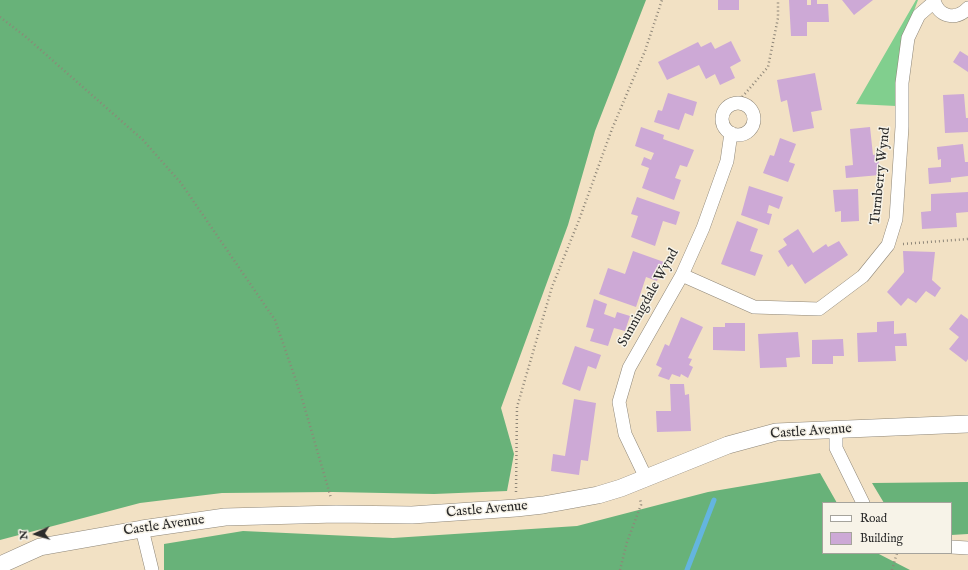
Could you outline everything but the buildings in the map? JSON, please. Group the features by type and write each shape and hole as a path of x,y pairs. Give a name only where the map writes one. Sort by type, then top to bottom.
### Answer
{"street":[{"name":"Turnberry Wynd","path":"682,275 754,307 819,309 862,276 888,245 896,219 902,127 902,83 908,38 919,15 934,1 936,7 946,15 959,15 968,8"},
{"path":"737,103 751,109 754,119 750,129 742,134 731,133 724,126 723,116 728,107 737,103"},
{"name":"Sunningdale Wynd","path":"642,479 626,434 619,402 629,368 682,275 703,228 727,161 731,133"},
{"name":"Castle Avenue","path":"0,564 40,547 142,529 224,518 336,514 412,515 516,508 598,495 621,488 728,445 776,432 968,424"},
{"path":"836,430 836,448 863,502"},
{"path":"142,529 152,570"},
{"path":"952,547 968,548"}],"path":[{"path":"516,508 517,407 552,287 579,220 612,129 645,51 662,0"},
{"path":"737,103 768,67 778,18 778,0"},
{"path":"0,17 26,37 143,140 181,183 276,320 301,395 336,514"},
{"path":"888,245 968,239"},
{"path":"620,570 626,542 641,505 642,479"},
{"path":"892,570 897,554"}],"green space":[{"path":"0,0 646,0 595,131 568,225 501,408 514,454 507,491 434,494 333,492 222,493 140,503 0,540"},
{"path":"916,0 918,0 902,43 896,106 856,104"},
{"path":"820,473 836,502 822,502 822,554 879,554 910,570 164,570 164,544 243,531 393,538 577,526 708,492"},
{"path":"968,482 968,534 952,535 952,502 883,502 872,483"}],"waterway":[{"path":"687,570 714,500"}]}
